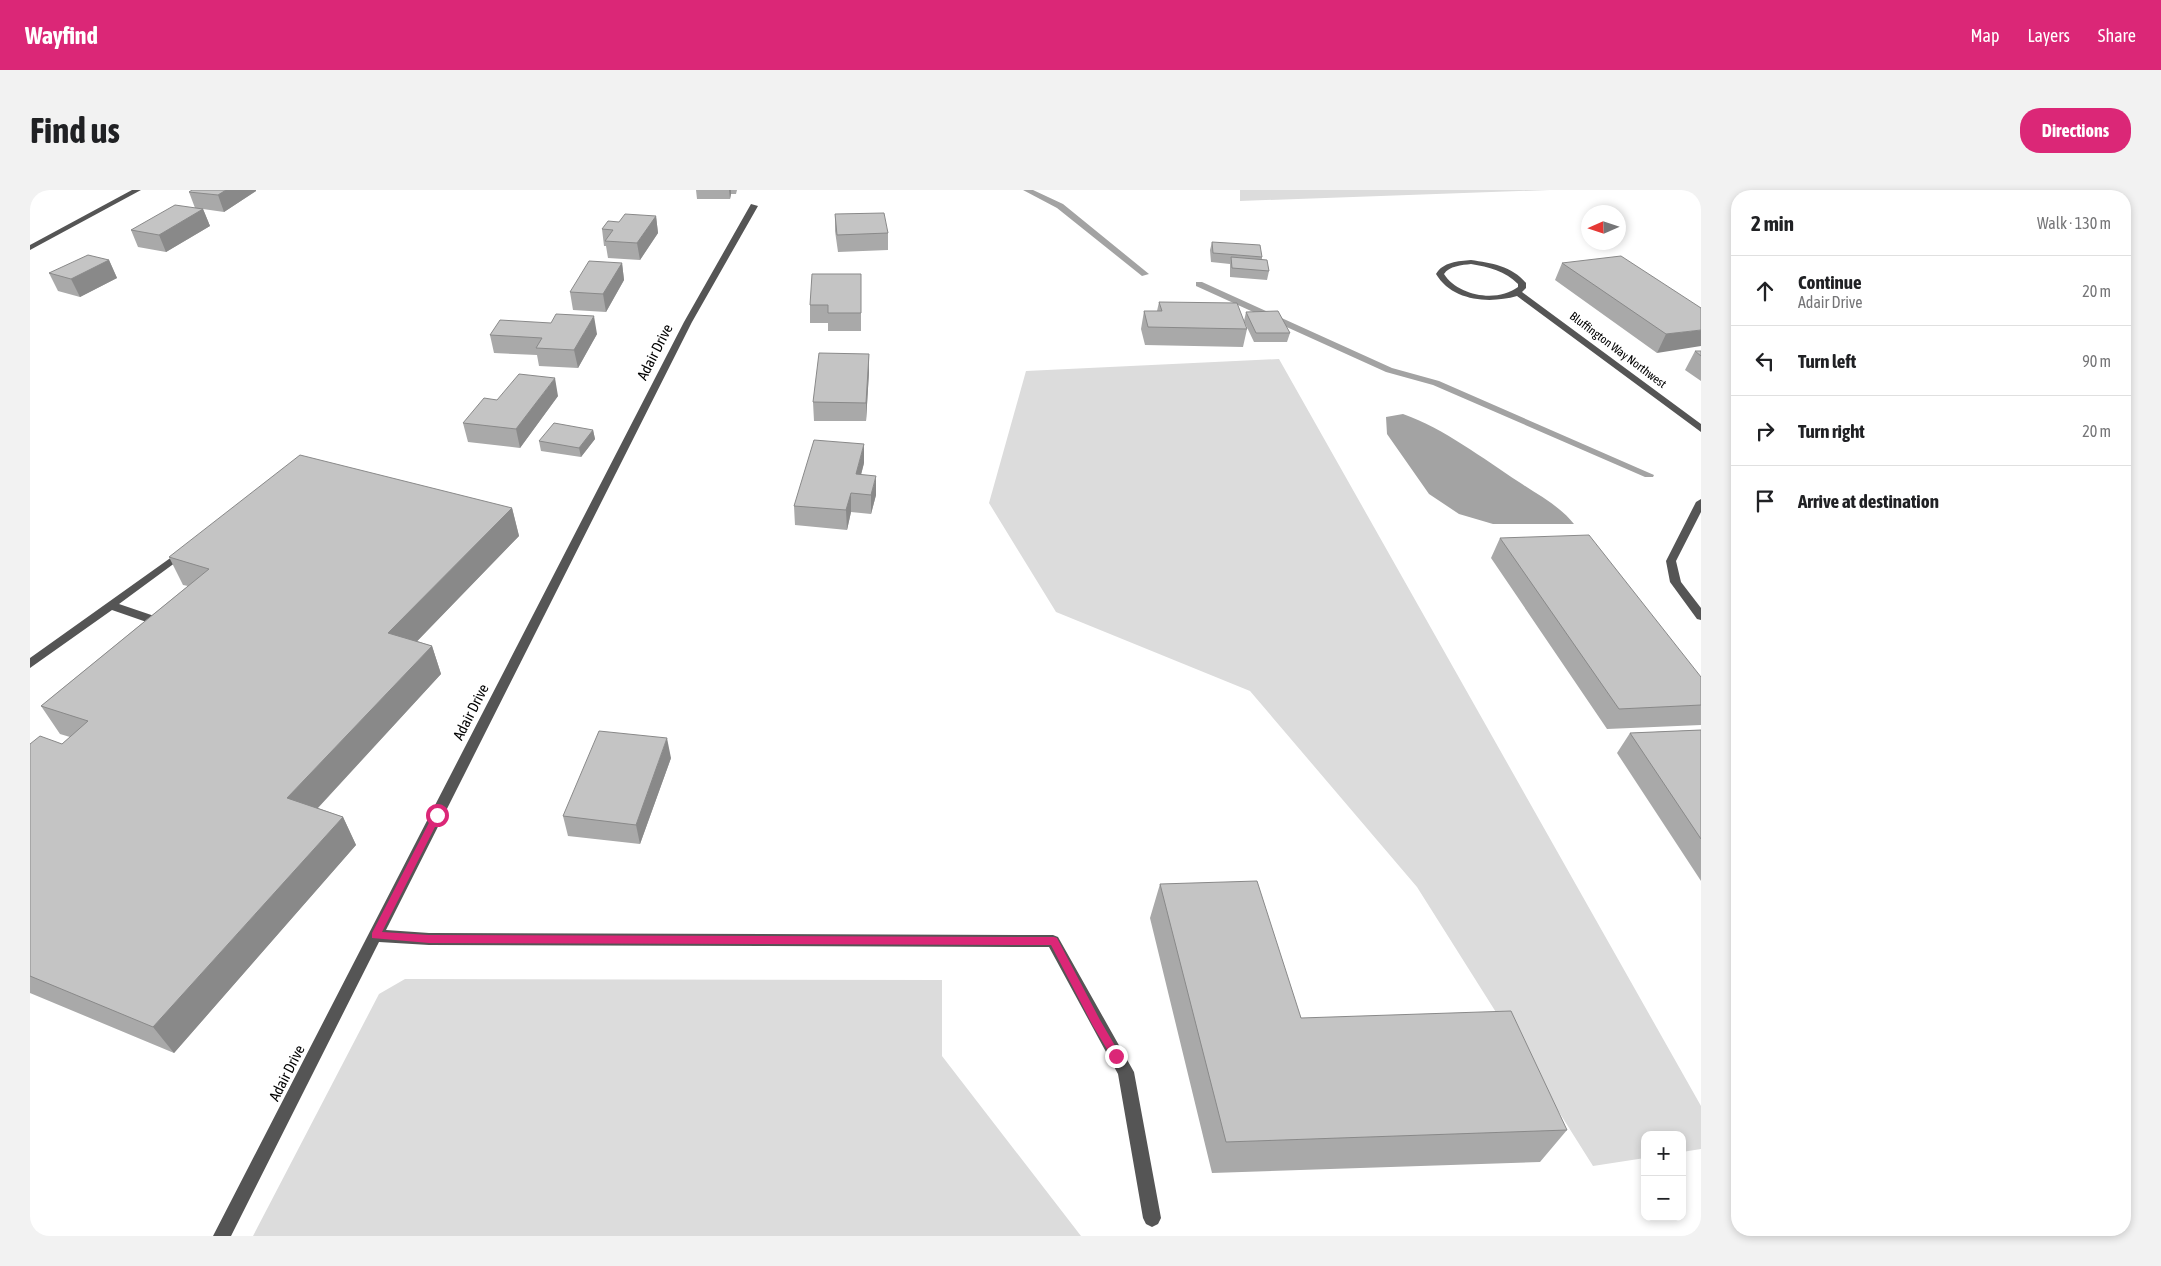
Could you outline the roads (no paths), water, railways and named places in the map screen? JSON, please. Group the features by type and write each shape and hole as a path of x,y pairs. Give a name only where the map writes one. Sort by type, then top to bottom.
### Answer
{"street":[{"path":"30,248 137,190"},
{"name":"Adair Drive","path":"222,1236 688,322 754,206"},
{"path":"1472,262 1497,267 1513,274 1522,283 1522,288 1518,293 1499,298 1472,295 1449,286 1442,280 1440,274 1443,269 1459,263 1472,262"},
{"name":"Bluffington Way Northwest","path":"1518,293 1701,429"},
{"path":"1701,502 1671,561 1676,582 1701,616"},
{"path":"30,664 191,546"},
{"path":"110,605 169,625"},
{"path":"376,936 429,939 1054,941 1096,1023 1126,1072 1152,1218"}],"waterway":[{"path":"1027,190 1060,206 1145,274"},
{"path":"1199,284 1389,370 1436,383 1649,475"}]}
